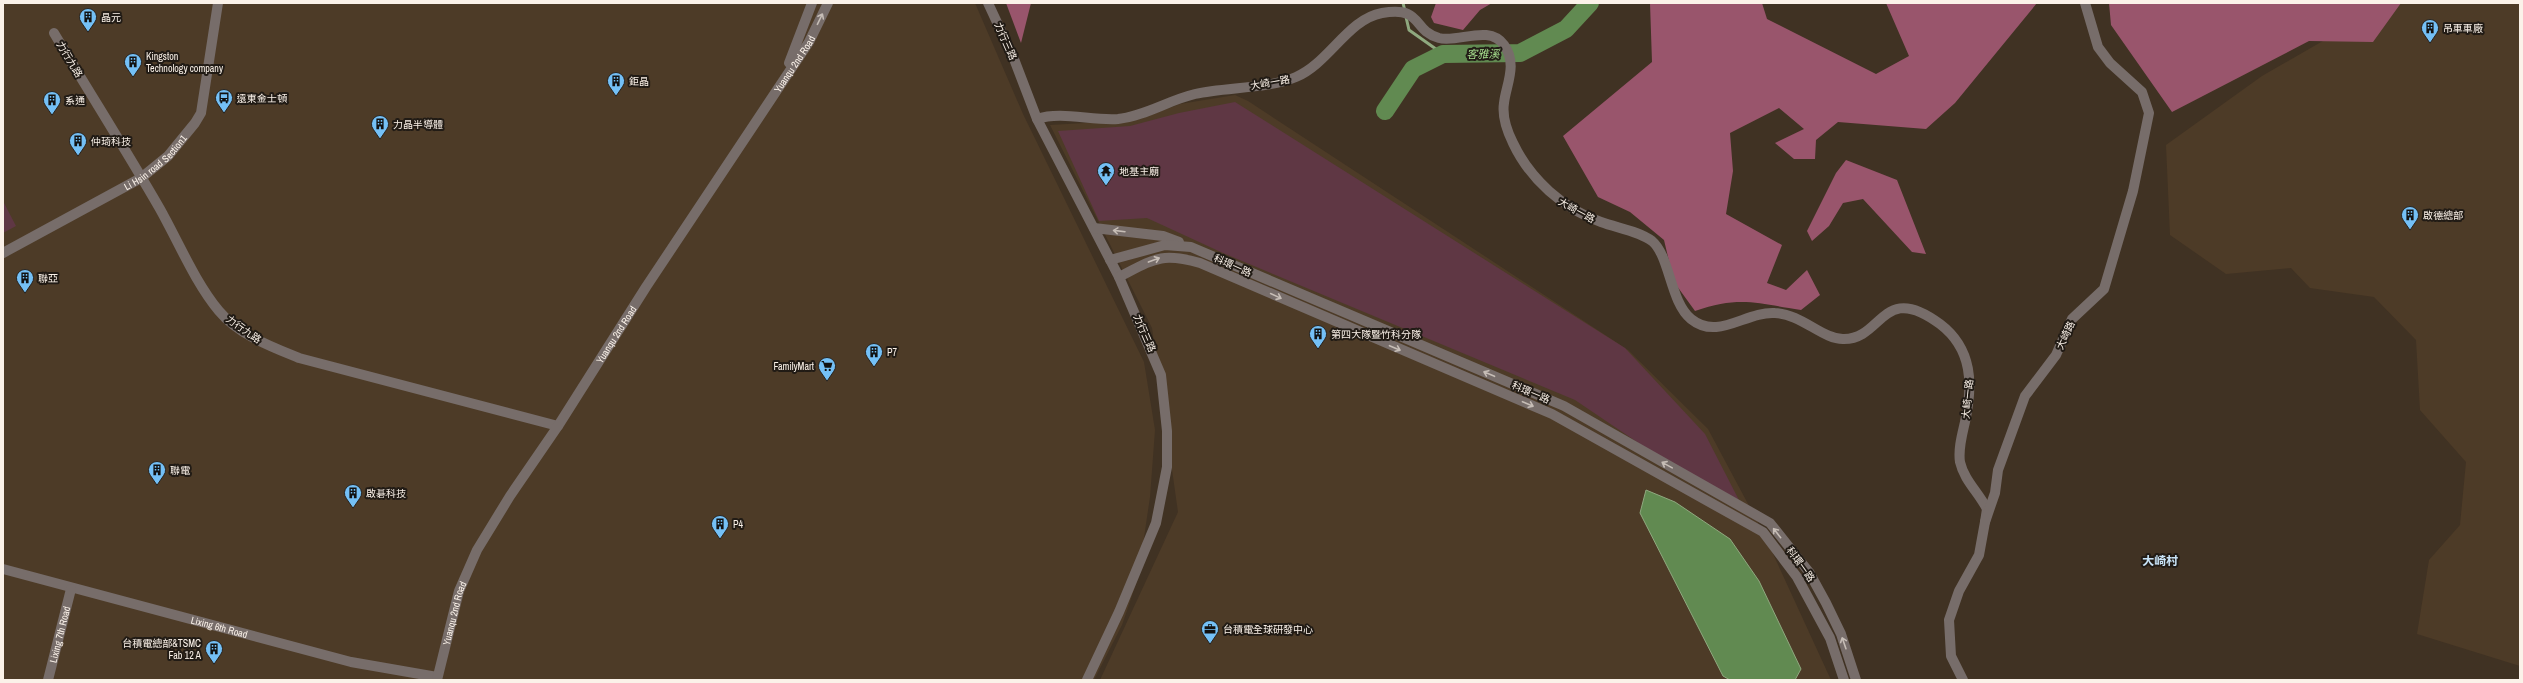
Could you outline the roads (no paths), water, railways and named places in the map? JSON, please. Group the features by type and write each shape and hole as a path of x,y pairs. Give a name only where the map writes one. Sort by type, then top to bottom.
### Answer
{"street":[{"name":"Li Hsin road Section1","path":"3,254 142,178 168,156 195,123 201,112 218,3"},
{"path":"785,76 812,3"},
{"name":"Yuanqu 2nd Road","path":"437,678 459,591 477,550 510,496 558,426 785,76 809,42 828,3"},
{"name":"力行三路","path":"988,3 1014,59 1037,119 1119,277 1161,375 1168,431 1167,467 1156,523 1119,612 1087,680"},
{"name":"大崎路","path":"1963,680 1951,656 1949,620 1959,591 1979,555 1985,522 1995,493 1998,470 2025,396 2056,355 2072,319 2104,289 2133,191 2148,113 2142,92 2110,63 2098,47 2085,3"},
{"name":"大崎一路","path":"1037,119 1050,116 1093,119 1126,118 1194,94 1285,81 1309,70 1330,54 1354,27 1378,13 1404,11 1412,14 1423,28 1438,37 1485,34 1504,44 1510,61 1510,84 1504,103 1504,121 1512,142 1527,167 1557,200 1596,221 1642,236 1654,242 1683,310 1699,324 1718,328 1761,314 1774,313 1801,320 1832,337 1845,339 1858,335 1886,314 1896,309 1908,308 1932,318 1952,335 1965,355 1970,373 1970,394 1960,447 1960,461 1964,474 1987,509 1985,522"},
{"name":"力行九路","path":"54,33 142,178 200,282 220,312 239,328 266,345 300,358 377,380 558,426"},
{"path":"1094,228 1163,236 1184,245"},
{"name":"科環一路","path":"1110,260 1147,248 1184,245 1564,406 1770,523 1809,572 1826,603 1841,634 1856,680"},
{"name":"科環一路","path":"1119,277 1164,256 1177,257 1200,263 1552,414 1642,462 1763,532 1797,576 1830,638 1844,680"},
{"name":"Lixing 6th Road","path":"3,570 352,662 437,678"},
{"name":"Lixing 7th Road","path":"48,680 72,589"}],"waterway":[{"path":"1403,3 1405,11"},
{"name":"客雅溪","path":"1385,111 1413,69 1443,54 1520,53 1566,29 1590,3"},
{"path":"1406,17 1409,30 1443,54"}],"place":[{"name":"晶元","path":"88,32"},
{"name":"吊車車廠","path":"2430,43"},
{"name":"Kingston Technology company","path":"133,77"},
{"name":"鉅晶","path":"616,96"},
{"name":"遠東金士頓","path":"224,113"},
{"name":"系通","path":"52,115"},
{"name":"力晶半導體","path":"380,139"},
{"name":"仲琦科技","path":"78,156"},
{"name":"地基主廟","path":"1106,186"},
{"name":"啟德總部","path":"2410,230"},
{"name":"聯亞","path":"25,293"},
{"name":"第四大隊暨竹科分隊","path":"1318,349"},
{"name":"P7","path":"874,367"},
{"name":"FamilyMart","path":"827,381"},
{"name":"聯電","path":"157,485"},
{"name":"啟碁科技","path":"353,508"},
{"name":"P4","path":"720,539"},
{"name":"台積電全球研發中心","path":"1210,644"},
{"name":"台積電總部&TSMC Fab 12 A","path":"214,664"}],"district":[{"name":"大崎村","path":"2160,561"}]}
